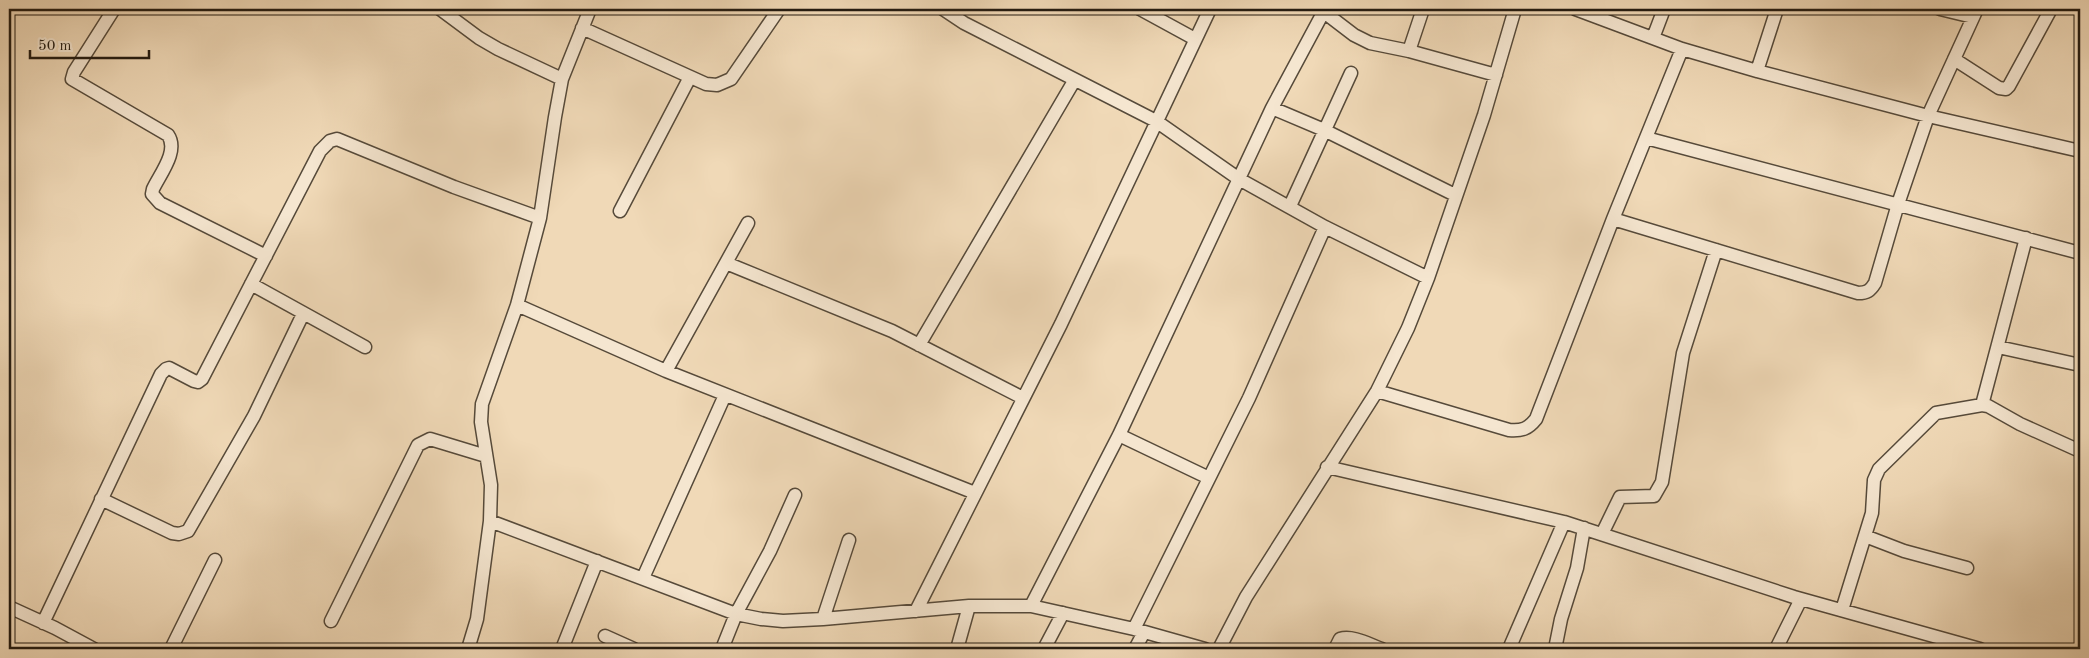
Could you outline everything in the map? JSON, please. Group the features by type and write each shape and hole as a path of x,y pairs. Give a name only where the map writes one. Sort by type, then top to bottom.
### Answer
{"street":[{"path":"114,9 74,72 72,79 168,135 171,140 172,150 152,194 160,203 266,256"},
{"path":"440,9 479,38 498,49 562,79"},
{"path":"468,649 477,619 490,521 491,485 481,422 482,404 517,305 540,218 554,117 562,79 590,9"},
{"path":"582,28 706,84 718,85 731,80 778,9"},
{"path":"1140,9 1195,39"},
{"path":"916,611 1061,324 1210,9"},
{"path":"1409,51 1423,9"},
{"path":"1219,649 1246,597 1377,391 1408,328 1428,278 1484,114 1515,9"},
{"path":"1575,9 1682,49 1757,71 1928,116 2080,152"},
{"path":"1653,38 1664,9"},
{"path":"1757,71 1777,9"},
{"path":"1613,219 1858,293 1866,293 1871,290 1875,283 1898,204 1928,116 1975,13 1940,9"},
{"path":"1954,59 1999,88 2006,89 2051,9"},
{"path":"1031,606 1119,435 1272,108 1322,10 1361,39 1370,43 1409,51 1496,75"},
{"path":"950,11 964,23 1074,81 1156,121 1239,178 1325,227 1428,278"},
{"path":"1377,391 1509,430 1529,428 1536,419 1613,219 1682,49"},
{"path":"1290,206 1351,74"},
{"path":"620,211 690,77"},
{"path":"919,345 1074,81"},
{"path":"1272,108 1324,130 1455,195"},
{"path":"1646,138 2080,253"},
{"path":"43,623 162,374 166,369 170,368 194,382 202,379 320,151 330,140 337,140 454,187 540,218"},
{"path":"666,371 748,223"},
{"path":"1135,649 1139,631 1209,478 1249,398 1325,227"},
{"path":"1982,405 2026,238"},
{"path":"1602,534 1620,497 1654,496 1662,482 1682,353 1716,250"},
{"path":"726,263 892,331 1023,398"},
{"path":"252,284 365,347"},
{"path":"517,305 666,371 975,493"},
{"path":"101,499 172,533 179,534 188,531 254,416 303,314"},
{"path":"1998,347 2080,364"},
{"path":"643,578 725,395"},
{"path":"1842,610 1872,513 1874,480 1883,464 1936,413 1982,405 1988,406 2020,424 2080,450"},
{"path":"1119,435 1209,478"},
{"path":"331,622 418,445 422,441 430,439 486,456"},
{"path":"1327,467 1564,522 1801,599 1980,649"},
{"path":"722,649 736,614 770,551 795,495"},
{"path":"490,521 736,614 761,619 823,619 969,606 1031,606 1139,631 1205,649"},
{"path":"1509,649 1564,522"},
{"path":"1555,649 1561,619 1577,568 1584,528"},
{"path":"1865,536 1904,551 1967,568"},
{"path":"823,619 849,540"},
{"path":"170,649 215,560"},
{"path":"562,649 597,561"},
{"path":"1776,649 1801,599"},
{"path":"957,649 969,606"},
{"path":"9,607 94,649"},
{"path":"1044,649 1063,613"},
{"path":"605,636 634,649"},
{"path":"1335,649 1340,639 1351,638 1382,649"}]}
